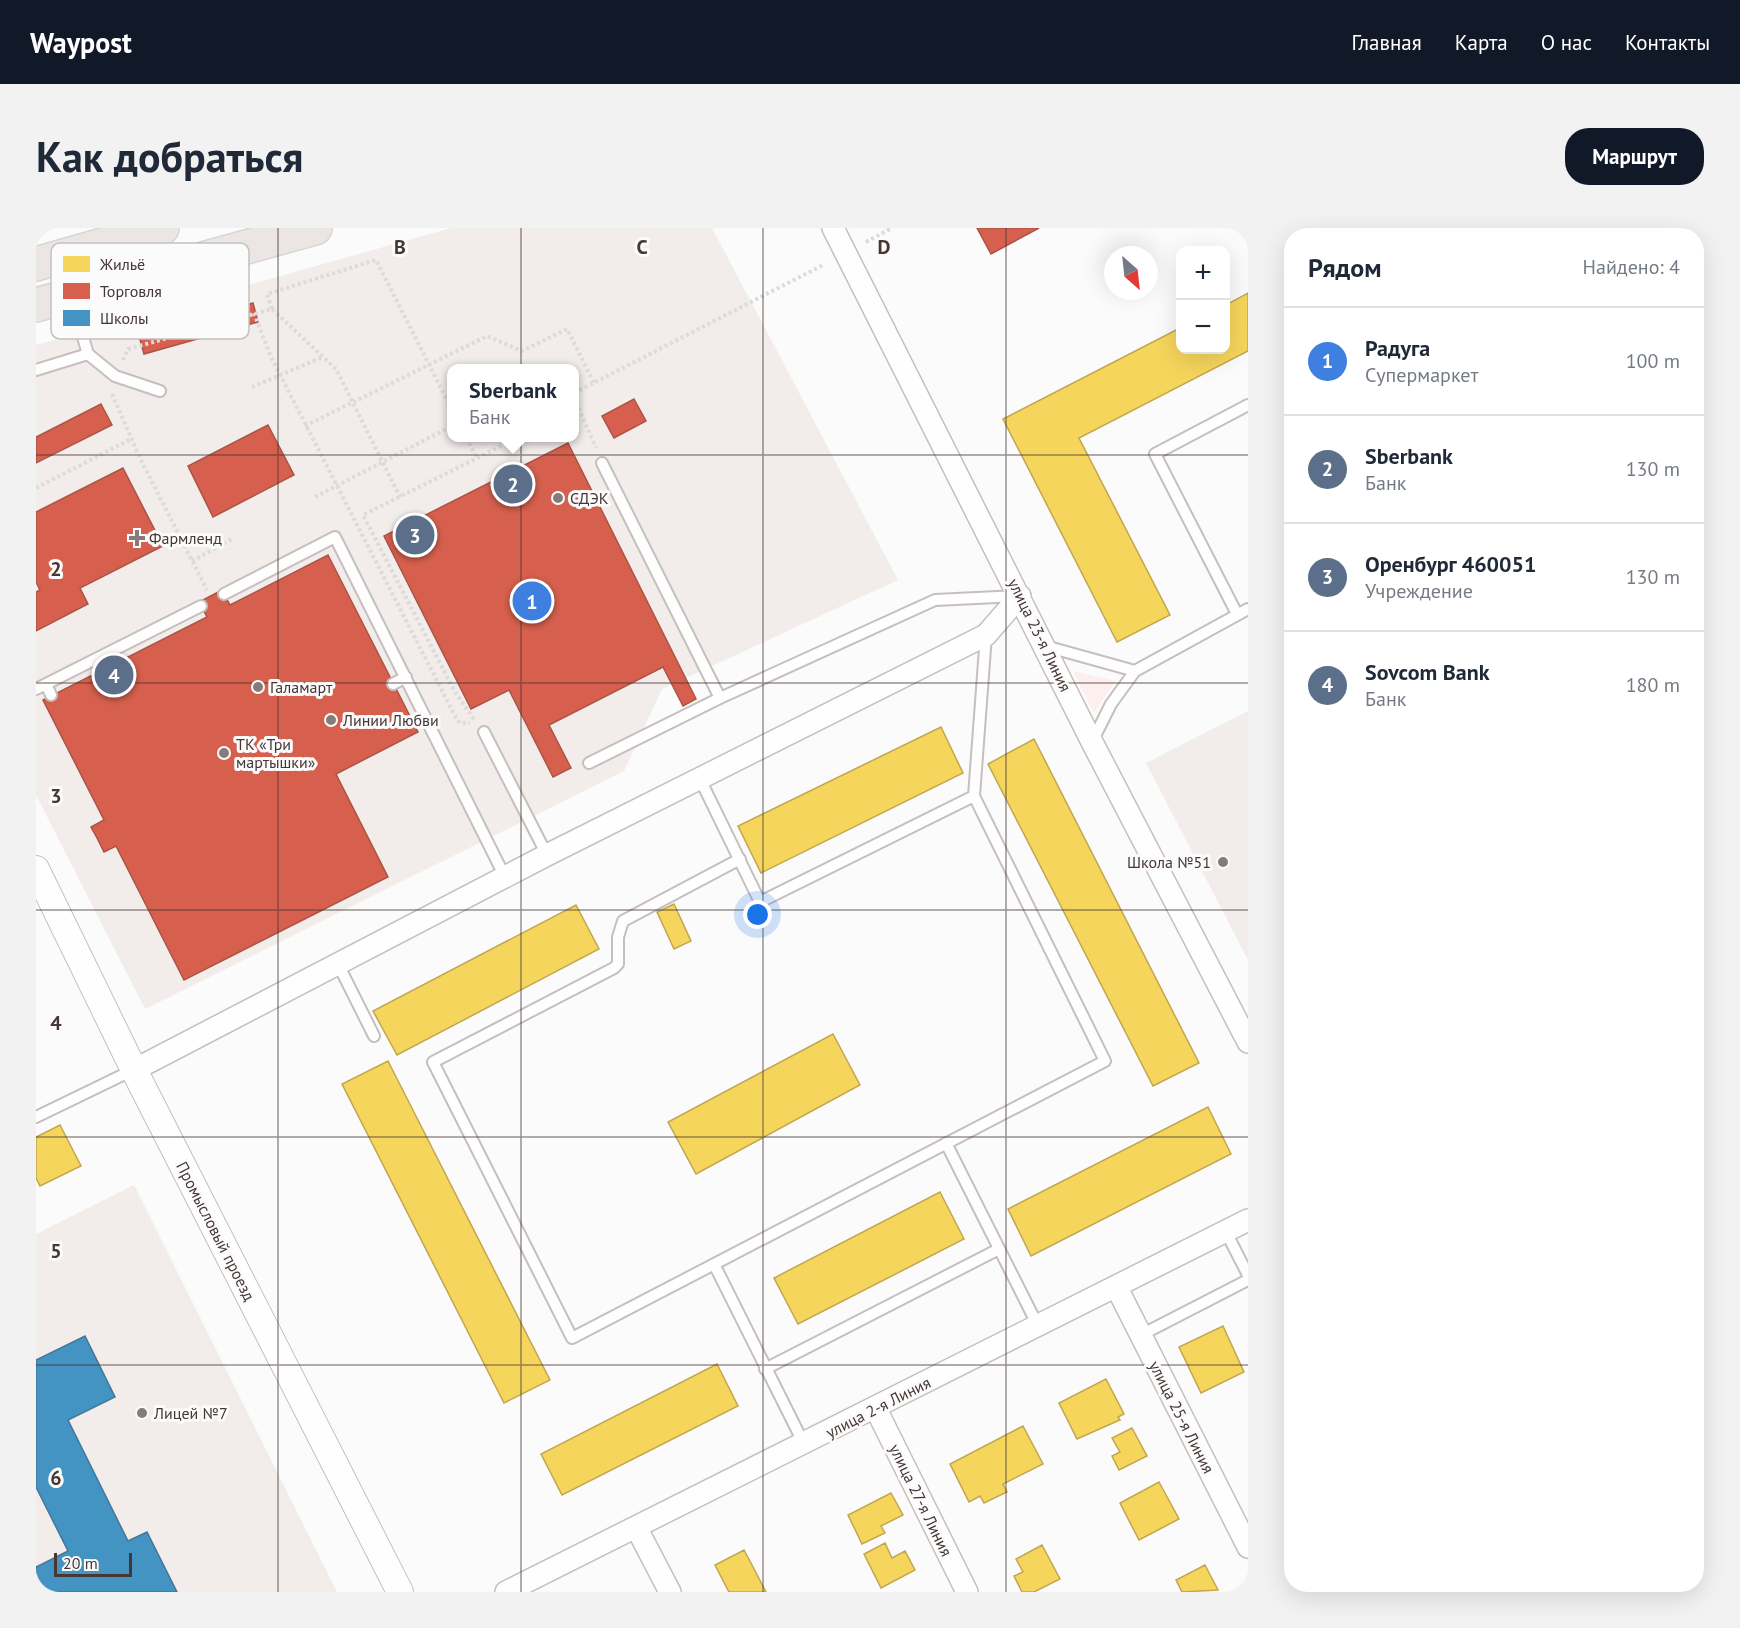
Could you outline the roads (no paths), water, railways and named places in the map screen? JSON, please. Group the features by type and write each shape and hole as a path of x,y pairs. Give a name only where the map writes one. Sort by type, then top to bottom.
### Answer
{"main road":[{"path":"110,243 162,228"},
{"path":"249,246 315,228"},
{"path":"36,264 51,260"},
{"path":"36,305 51,301"}],"street":[{"name":"улица 23-я Линия","path":"833,228 1092,742 1248,1042"},
{"path":"134,1070 547,855 986,635 1020,596"},
{"name":"Промысловый проезд","path":"36,869 134,1070 400,1592"},
{"name":"улица 2-я Линия","path":"506,1592 876,1409 1248,1220"},
{"name":"улица 25-я Линия","path":"1116,1286 1248,1547"},
{"name":"улица 27-я Линия","path":"876,1409 967,1592"},
{"path":"636,1527 670,1592"}],"lane":[{"path":"84,339 88,354 115,376 160,391"},
{"path":"36,370 88,354"},
{"path":"1237,614 1155,454 1248,405"},
{"path":"602,463 720,698"},
{"path":"224,594 335,537 505,877"},
{"path":"589,763 720,698 935,600 1020,596"},
{"path":"51,695 41,686 201,606"},
{"path":"1092,742 1111,704 1135,671 1248,609"},
{"path":"740,859 623,921 618,937 618,964 614,968 434,1062 572,1338 1106,1061 974,796 986,635"},
{"path":"1045,646 1135,671"},
{"path":"393,684 406,677"},
{"path":"484,732 547,855"},
{"path":"700,779 760,902 974,796"},
{"path":"338,964 374,1036"},
{"path":"36,1117 134,1070"},
{"path":"946,1143 1038,1326"},
{"path":"1226,1232 1248,1275"},
{"path":"765,1369 999,1248"},
{"path":"714,1264 804,1445"},
{"path":"1141,1335 1248,1280"}],"place":[{"name":"Sberbank","path":"513,484"},
{"name":"СДЭК","path":"558,498"},
{"name":"Оренбург 460051","path":"415,535"},
{"name":"Фармленд","path":"137,538"},
{"name":"Радуга","path":"532,601"},
{"name":"Sovcom Bank","path":"114,675"},
{"name":"Галамарт","path":"258,687"},
{"name":"Линии Любви","path":"331,720"},
{"name":"ТК «Три мартышки»","path":"224,753"},
{"name":"Школа №51","path":"1223,862"},
{"name":"Лицей №7","path":"142,1413"}]}
